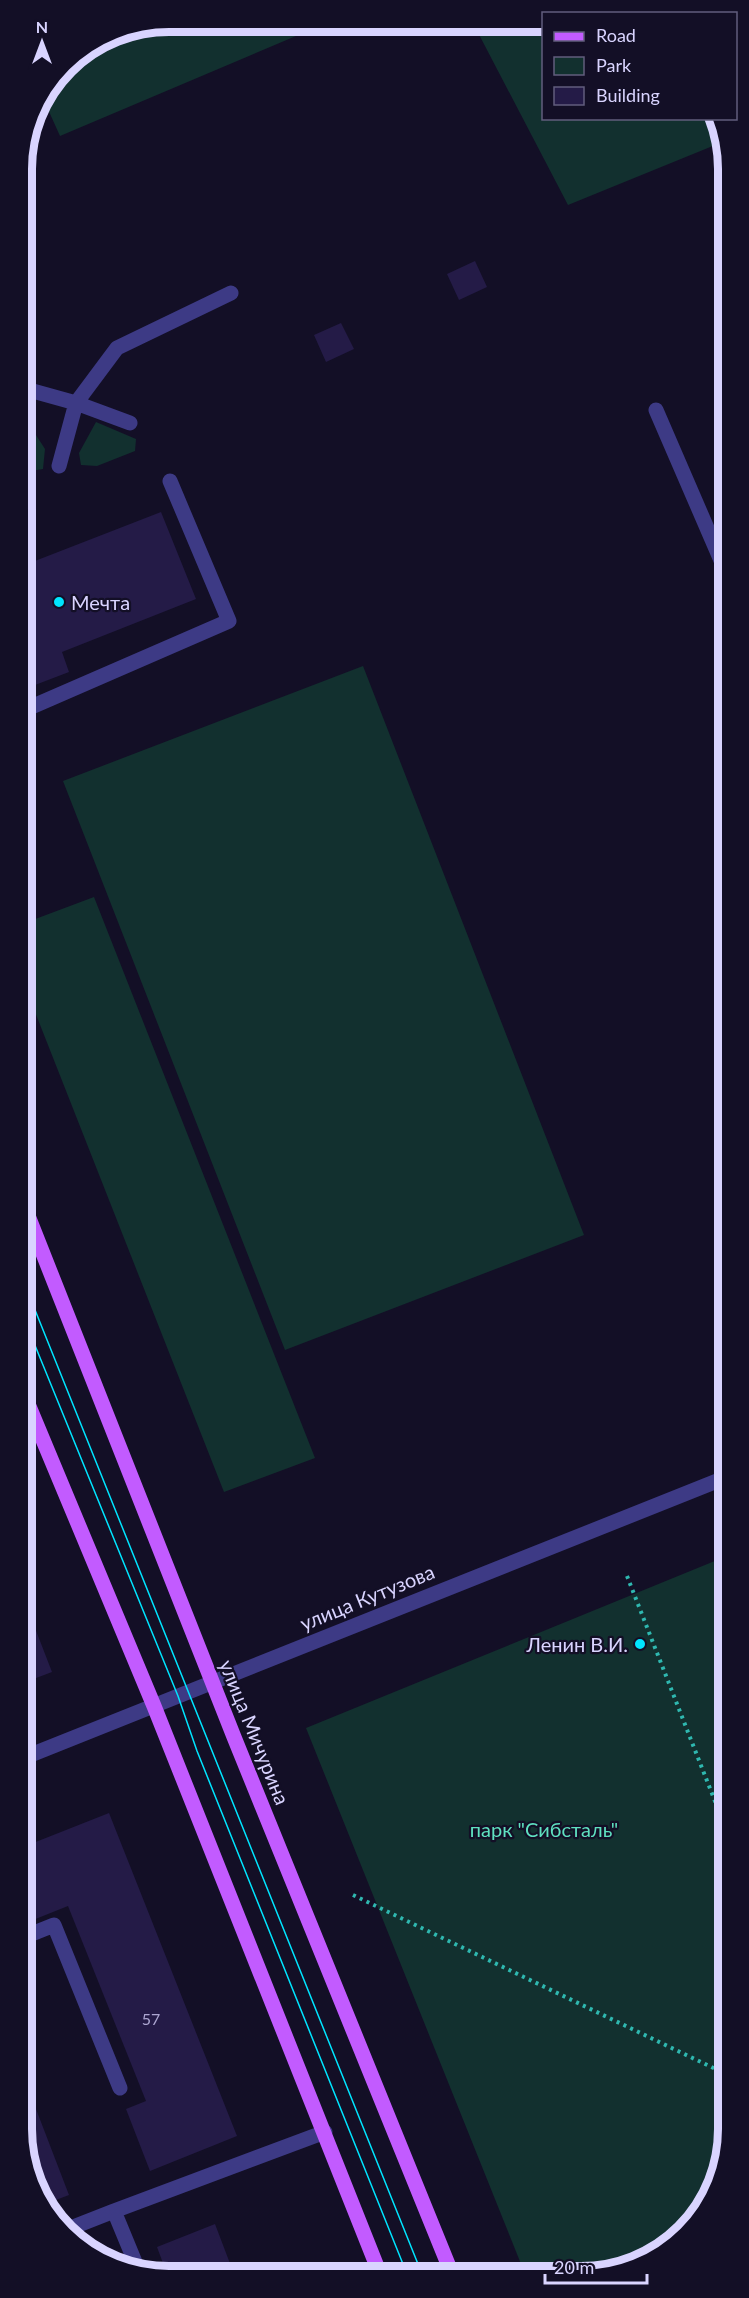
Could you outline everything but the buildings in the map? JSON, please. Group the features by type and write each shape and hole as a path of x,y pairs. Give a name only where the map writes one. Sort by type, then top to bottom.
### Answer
{"main road":[{"name":"улица Мичурина","path":"32,1226 449,2266"},
{"path":"32,1414 154,1706 377,2266"}],"street":[{"path":"59,466 76,403 117,348 231,293"},
{"path":"32,391 76,403 130,423"},
{"path":"656,410 718,553"},
{"path":"32,707 229,621 170,481"},
{"name":"улица Кутузова","path":"32,1754 717,1481"},
{"path":"32,1934 54,1925 120,2088"},
{"path":"73,2227 325,2132"},
{"path":"114,2211 135,2262"}],"path":[{"path":"627,1576 717,1807"},
{"path":"353,1894 717,2070"}],"green space":[{"path":"160,32 294,32 296,36 60,136 47,107 60,85 85,60 116,42 133,36"},
{"path":"478,32 542,32 542,120 708,120 715,145 568,205"},
{"path":"96,422 136,439 135,451 97,466 81,465 79,453"},
{"path":"32,433 45,449 43,469 32,471"},
{"path":"363,666 584,1235 285,1350 63,781"},
{"path":"94,897 315,1458 224,1492 32,1004 32,920"},
{"name":"парк \"Сибсталь\"","path":"717,1560 717,2138 713,2165 699,2198 683,2220 657,2243 641,2252 607,2264 522,2266 306,1728"}],"tram line":[{"path":"32,1302 419,2266"},
{"path":"32,1338 178,1696 197,1751 404,2266"}],"place":[{"name":"Мечта","path":"59,602"},
{"name":"Ленин В.И.","path":"640,1644"}]}
